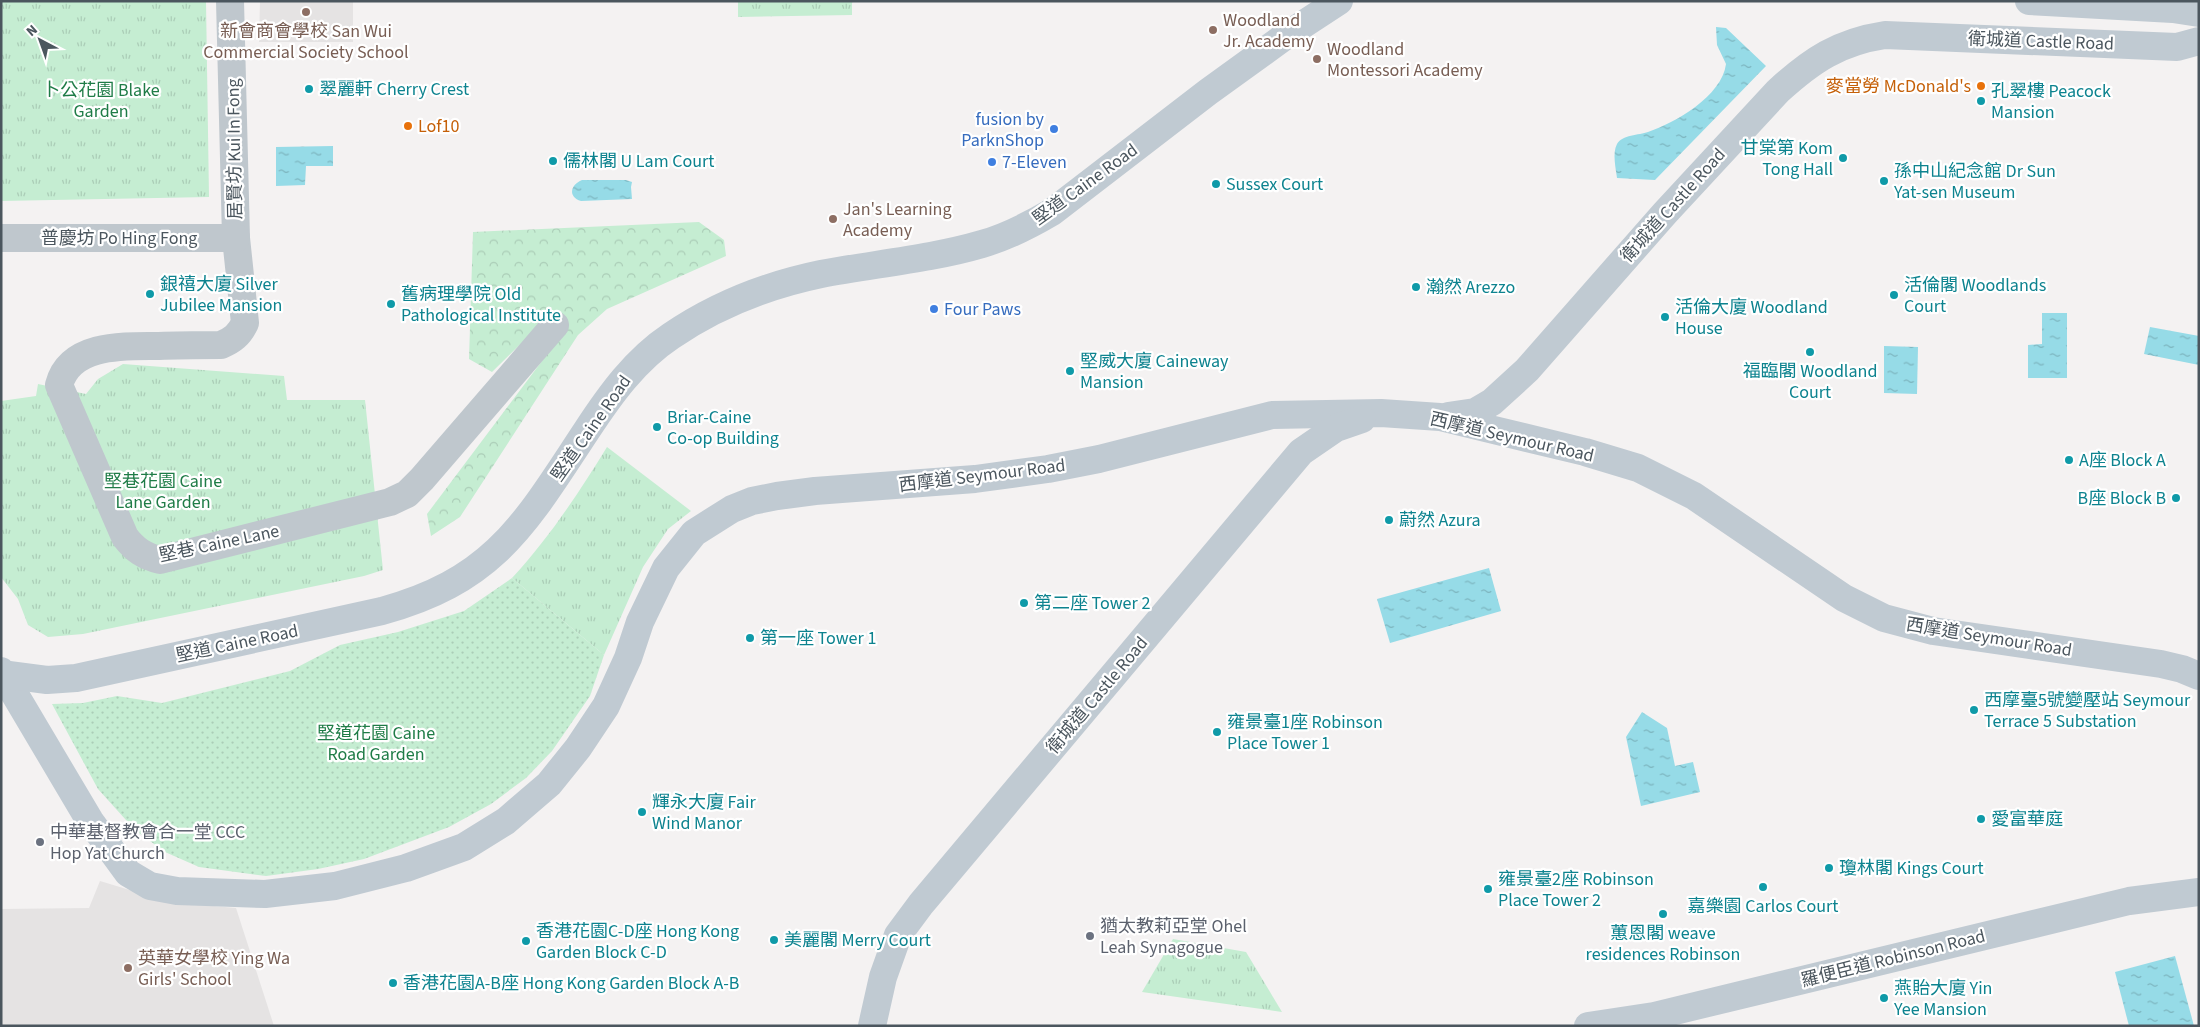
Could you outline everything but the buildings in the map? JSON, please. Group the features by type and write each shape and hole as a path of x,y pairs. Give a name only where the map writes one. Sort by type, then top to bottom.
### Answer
{"street":[{"name":"居賢坊 Kui In Fong","path":"230,1 236,238"},
{"name":"堅道 Caine Road","path":"2,673 47,680 76,678 382,611 408,604 458,582 482,565 521,527 616,388 650,351 671,336 722,307 770,288 820,274 981,244 1031,224 1052,212 1184,110 1284,37 1339,1"},
{"path":"2029,1 2173,9 2199,13"},
{"name":"衛城道 Castle Road","path":"1440,417 1475,412 1492,402 1520,376 1665,213 1778,91 1798,73 1831,50 1856,40 1885,35 2177,47 2199,41"},
{"name":"普慶坊 Po Hing Fong","path":"1,238 236,238"},
{"name":"堅巷 Caine Lane","path":"236,238 245,323 240,333 231,341 221,345 112,346 94,351 80,359 61,376 59,385 125,537 133,548 146,556 160,560 390,502 406,494 422,479 555,325"},
{"name":"西摩道 Seymour Road","path":"2,673 90,821 128,873 150,886 177,891 265,894 335,886 406,868 464,847 506,821 549,784 578,748 606,706 628,658 640,622 666,568 694,533 732,509 769,498 815,491 975,479 1048,469 1099,459 1272,415 1381,413 1440,417 1585,452 1638,468 1668,481 1694,496 1844,598 1884,618 1933,631 2161,664 2199,676"},
{"name":"衛城道 Castle Road","path":"872,1026 883,977 898,935 921,904 1301,452 1336,428 1381,413"},
{"name":"羅便臣道 Robinson Road","path":"1588,1026 1654,1016 2129,901 2199,892"}],"shaded area":[{"name":"新會商會學校 San Wui Commercial Society School","path":"260,1 353,1 353,42 259,42"},
{"name":"英華女學校 Ying Wa Girls' School","path":"100,881 133,891 201,905 236,908 274,1026 1,1026 1,909 89,908"}],"green space":[{"name":"卜公花園 Blake Garden","path":"1,1 206,1 209,197 1,201"},
{"path":"738,1 853,1 852,15 738,17"},
{"path":"699,222 724,240 726,256 607,309 578,335 460,517 431,536 427,514 566,329 552,313 492,372 469,359 473,232"},
{"name":"堅巷花園 Caine Lane Garden","path":"123,364 284,376 287,400 365,400 383,570 364,576 83,634 48,637 28,625 18,599 1,577 1,401 36,396 38,384 86,394 98,379"},
{"path":"607,447 691,511 668,529 643,567 604,655 512,578 562,515"},
{"name":"堅道花園 Caine Road Garden","path":"512,578 604,655 590,696 552,751 526,778 491,804 449,827 364,859 318,869 266,876 199,867 165,852 135,830 98,789 52,704 83,703 117,696 162,703 290,671 340,645 398,632 464,611"},
{"path":"1173,939 1246,952 1282,1012 1142,992"}],"water":[{"path":"1716,27 1726,28 1766,66 1655,180 1617,178 1615,152 1619,141 1659,128 1671,122 1696,107 1716,87 1723,76 1726,64 1717,45"},
{"path":"333,146 333,166 306,166 305,185 276,186 276,147"},
{"path":"582,180 626,180 632,182 632,199 581,201 574,197 572,191 575,185"},
{"path":"2042,313 2067,313 2067,378 2028,378 2028,345 2042,344"},
{"path":"2150,327 2199,336 2199,365 2144,354"},
{"path":"1884,346 1918,347 1917,394 1884,393"},
{"path":"1489,568 1501,611 1390,643 1377,599"},
{"path":"1642,712 1667,728 1675,766 1693,762 1700,792 1641,806 1626,737"},
{"path":"2175,956 2194,1026 2129,1026 2115,972"}],"place":[{"name":"新會商會學校 San Wui Commercial Society School","path":"306,12"},
{"name":"Woodland Jr. Academy","path":"1213,30"},
{"name":"Woodland Montessori Academy","path":"1317,59"},
{"name":"麥當勞 McDonald's","path":"1981,86"},
{"name":"翠麗軒 Cherry Crest","path":"309,89"},
{"name":"孔翠樓 Peacock Mansion","path":"1981,101"},
{"name":"Lof10","path":"408,126"},
{"name":"fusion by ParknShop","path":"1054,129"},
{"name":"甘棠第 Kom Tong Hall","path":"1843,158"},
{"name":"儒林閣 U Lam Court","path":"553,161"},
{"name":"7-Eleven","path":"992,162"},
{"name":"孫中山紀念館 Dr Sun Yat-sen Museum","path":"1884,181"},
{"name":"Sussex Court","path":"1216,184"},
{"name":"Jan's Learning Academy","path":"833,219"},
{"name":"瀚然 Arezzo","path":"1416,287"},
{"name":"銀禧大廈 Silver Jubilee Mansion","path":"150,294"},
{"name":"活倫閣 Woodlands Court","path":"1894,295"},
{"name":"舊病理學院 Old Pathological Institute","path":"391,304"},
{"name":"Four Paws","path":"934,309"},
{"name":"活倫大廈 Woodland House","path":"1665,317"},
{"name":"福臨閣 Woodland Court","path":"1810,352"},
{"name":"堅威大廈 Caineway Mansion","path":"1070,371"},
{"name":"Briar-Caine Co-op Building","path":"657,427"},
{"name":"A座 Block A","path":"2069,460"},
{"name":"B座 Block B","path":"2176,498"},
{"name":"蔚然 Azura","path":"1389,520"},
{"name":"第二座 Tower 2","path":"1024,603"},
{"name":"第一座 Tower 1","path":"750,638"},
{"name":"西摩臺5號變壓站 Seymour Terrace 5 Substation","path":"1974,710"},
{"name":"雍景臺1座 Robinson Place Tower 1","path":"1217,732"},
{"name":"輝永大廈 Fair Wind Manor","path":"642,812"},
{"name":"愛富華庭","path":"1981,819"},
{"name":"中華基督教會合一堂 CCC Hop Yat Church","path":"40,842"},
{"name":"瓊林閣 Kings Court","path":"1829,868"},
{"name":"嘉樂園 Carlos Court","path":"1763,887"},
{"name":"雍景臺2座 Robinson Place Tower 2","path":"1488,889"},
{"name":"蕙恩閣 weave residences Robinson","path":"1663,914"},
{"name":"猶太教莉亞堂 Ohel Leah Synagogue","path":"1090,936"},
{"name":"美麗閣 Merry Court","path":"774,940"},
{"name":"香港花園C-D座 Hong Kong Garden Block C-D","path":"526,941"},
{"name":"英華女學校 Ying Wa Girls' School","path":"128,968"},
{"name":"香港花園A-B座 Hong Kong Garden Block A-B","path":"393,983"},
{"name":"燕貽大廈 Yin Yee Mansion","path":"1884,998"}]}
